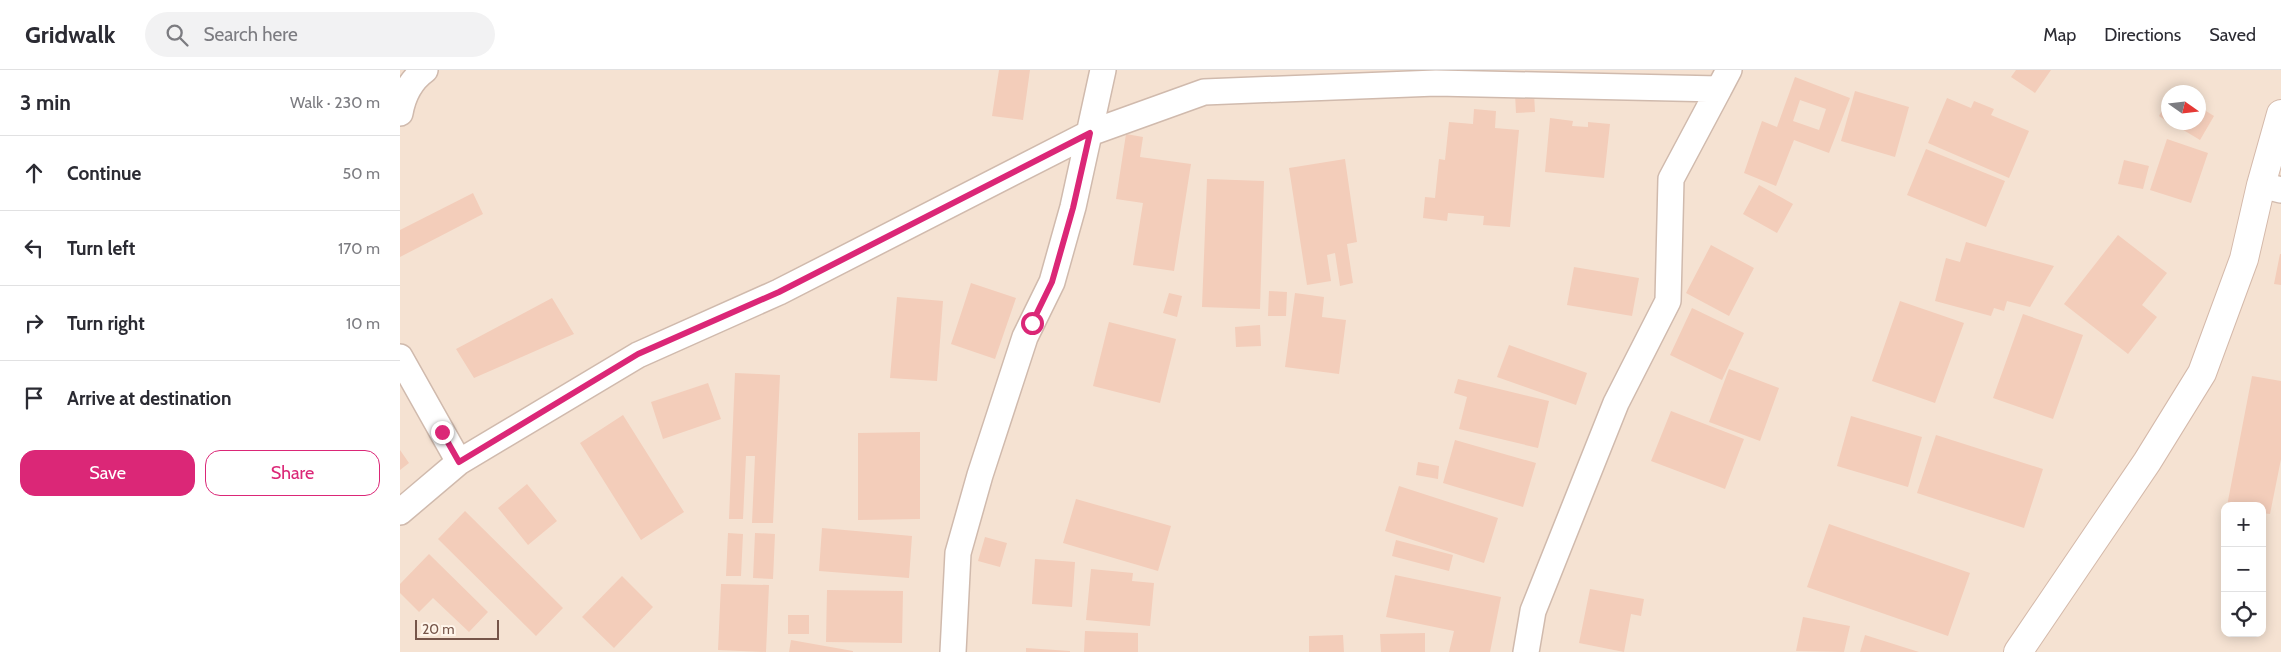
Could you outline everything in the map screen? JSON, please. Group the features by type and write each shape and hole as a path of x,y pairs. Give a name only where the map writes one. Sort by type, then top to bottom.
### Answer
{"main road":[{"path":"2018,652 2147,462 2202,373 2271,188 2281,114"}],"street":[{"path":"400,113 401,104 414,78 424,70"},
{"path":"953,652 958,553 980,475 1025,337 1052,282 1073,208 1103,70"},
{"path":"400,512 459,462 638,354 779,292 1090,133 1204,92 1436,83 1724,79 1671,179 1668,301 1616,403 1532,611 1526,652"},
{"path":"400,357 459,462"}],"shaded area":[{"path":"400,70 2281,70 2281,652 400,652"}],"building":[{"path":"999,70 1030,70 1023,120 992,116"},
{"path":"2016,70 2051,70 2035,93 2011,77"},
{"path":"1795,77 1850,98 1829,153 1794,140 1776,186 1744,173 1762,121 1777,127","holes":["1800,100 1826,109 1819,130 1793,121"]},
{"path":"1855,91 1909,107 1895,157 1841,141"},
{"path":"1534,93 1535,112 1516,113 1515,94"},
{"path":"1947,98 1971,108 1974,101 1994,109 1991,115 2029,131 2009,178 1928,143"},
{"path":"1474,109 1496,111 1495,128 1519,130 1510,227 1483,225 1484,216 1448,213 1447,221 1423,218 1425,197 1435,198 1439,159 1445,160 1449,122 1473,124"},
{"path":"2206,111 2214,116 2206,130"},
{"path":"1550,118 1573,121 1572,126 1588,127 1588,122 1610,124 1604,178 1545,172"},
{"path":"2183,130 2206,130 2200,140"},
{"path":"1126,134 1143,137 1140,157 1191,164 1174,271 1133,265 1143,203 1116,199"},
{"path":"2167,139 2208,153 2191,203 2150,190"},
{"path":"1926,149 2005,181 1986,227 1907,195"},
{"path":"1345,159 1357,242 1347,244 1353,283 1340,286 1335,253 1327,255 1331,281 1307,285 1289,168"},
{"path":"2124,160 2149,166 2143,189 2118,184"},
{"path":"1207,179 1264,181 1260,309 1202,307"},
{"path":"1759,185 1793,204 1777,233 1743,214"},
{"path":"473,193 483,214 400,257 400,230"},
{"path":"2118,235 2167,273 2142,305 2157,317 2128,354 2064,304"},
{"path":"1966,242 2054,266 2030,307 2007,301 2004,311 1994,308 1991,316 1935,301 1946,258 1960,262"},
{"path":"1711,245 1754,268 1729,316 1686,293"},
{"path":"2281,254 2281,285 2274,284"},
{"path":"1574,267 1639,278 1632,316 1567,305"},
{"path":"971,283 1016,298 995,359 951,344"},
{"path":"1269,291 1287,292 1286,316 1268,316"},
{"path":"1169,293 1182,296 1177,317 1163,313"},
{"path":"1295,293 1324,297 1322,317 1346,320 1339,374 1285,367"},
{"path":"897,297 943,301 937,381 890,378"},
{"path":"552,298 574,334 474,378 456,349"},
{"path":"1900,301 1964,323 1935,403 1872,381"},
{"path":"1692,308 1744,333 1722,380 1670,355"},
{"path":"2023,314 2083,335 2053,419 1993,398"},
{"path":"1109,322 1176,339 1160,403 1093,386"},
{"path":"1260,325 1261,346 1236,347 1235,327"},
{"path":"1509,345 1587,373 1576,405 1497,377"},
{"path":"1729,369 1779,388 1760,441 1709,422"},
{"path":"735,373 780,375 773,523 752,523 755,456 746,456 743,519 729,519"},
{"path":"2252,376 2281,381 2281,459 2270,514 2266,514 2266,502 2228,502"},
{"path":"1458,379 1549,401 1538,448 1459,429 1467,397 1454,393"},
{"path":"708,383 721,419 663,439 651,402"},
{"path":"1671,411 1744,439 1725,489 1651,461"},
{"path":"623,415 684,512 641,540 580,443"},
{"path":"1851,416 1922,437 1908,487 1837,466"},
{"path":"920,432 920,519 858,520 858,433"},
{"path":"1936,435 2043,469 2024,528 1917,493"},
{"path":"1455,440 1536,463 1523,507 1443,483"},
{"path":"400,450 409,463 400,470"},
{"path":"1418,462 1439,466 1438,479 1416,475"},
{"path":"527,484 557,521 528,545 498,508"},
{"path":"1399,486 1498,518 1484,563 1385,531"},
{"path":"1076,499 1171,526 1158,571 1063,543"},
{"path":"465,511 563,608 536,636 438,539"},
{"path":"1829,524 1970,573 1948,636 1807,587"},
{"path":"822,528 912,536 909,578 819,571"},
{"path":"728,533 743,534 741,576 726,576"},
{"path":"755,533 775,534 773,579 753,578"},
{"path":"985,537 1007,543 1000,567 978,561"},
{"path":"1396,540 1453,555 1449,571 1392,556"},
{"path":"429,554 488,612 469,632 433,598 419,612 400,593 400,584"},
{"path":"1035,559 1075,562 1072,607 1032,604"},
{"path":"1091,569 1133,573 1132,581 1154,583 1150,626 1086,620"},
{"path":"1395,575 1501,597 1490,652 1449,652 1454,631 1386,617"},
{"path":"622,576 653,607 614,648 582,617"},
{"path":"721,584 769,585 766,652 718,650"},
{"path":"1590,589 1644,599 1641,616 1631,614 1624,652 1579,643"},
{"path":"827,590 903,591 902,643 826,642"},
{"path":"788,615 809,615 809,634 788,634"},
{"path":"1803,617 1850,626 1844,652 1796,651"},
{"path":"1085,631 1138,633 1138,652 1084,652"},
{"path":"1425,633 1425,652 1381,652 1380,634"},
{"path":"1343,635 1344,652 1309,652 1309,636"},
{"path":"1865,635 1919,652 1860,652"},
{"path":"791,640 853,651 853,652 789,652"},
{"path":"1026,648 1070,651 1070,652 1026,652"}],"route":[{"path":"442,432 459,462 638,354 779,292 1090,133 1073,208 1052,282 1032,323"}]}
